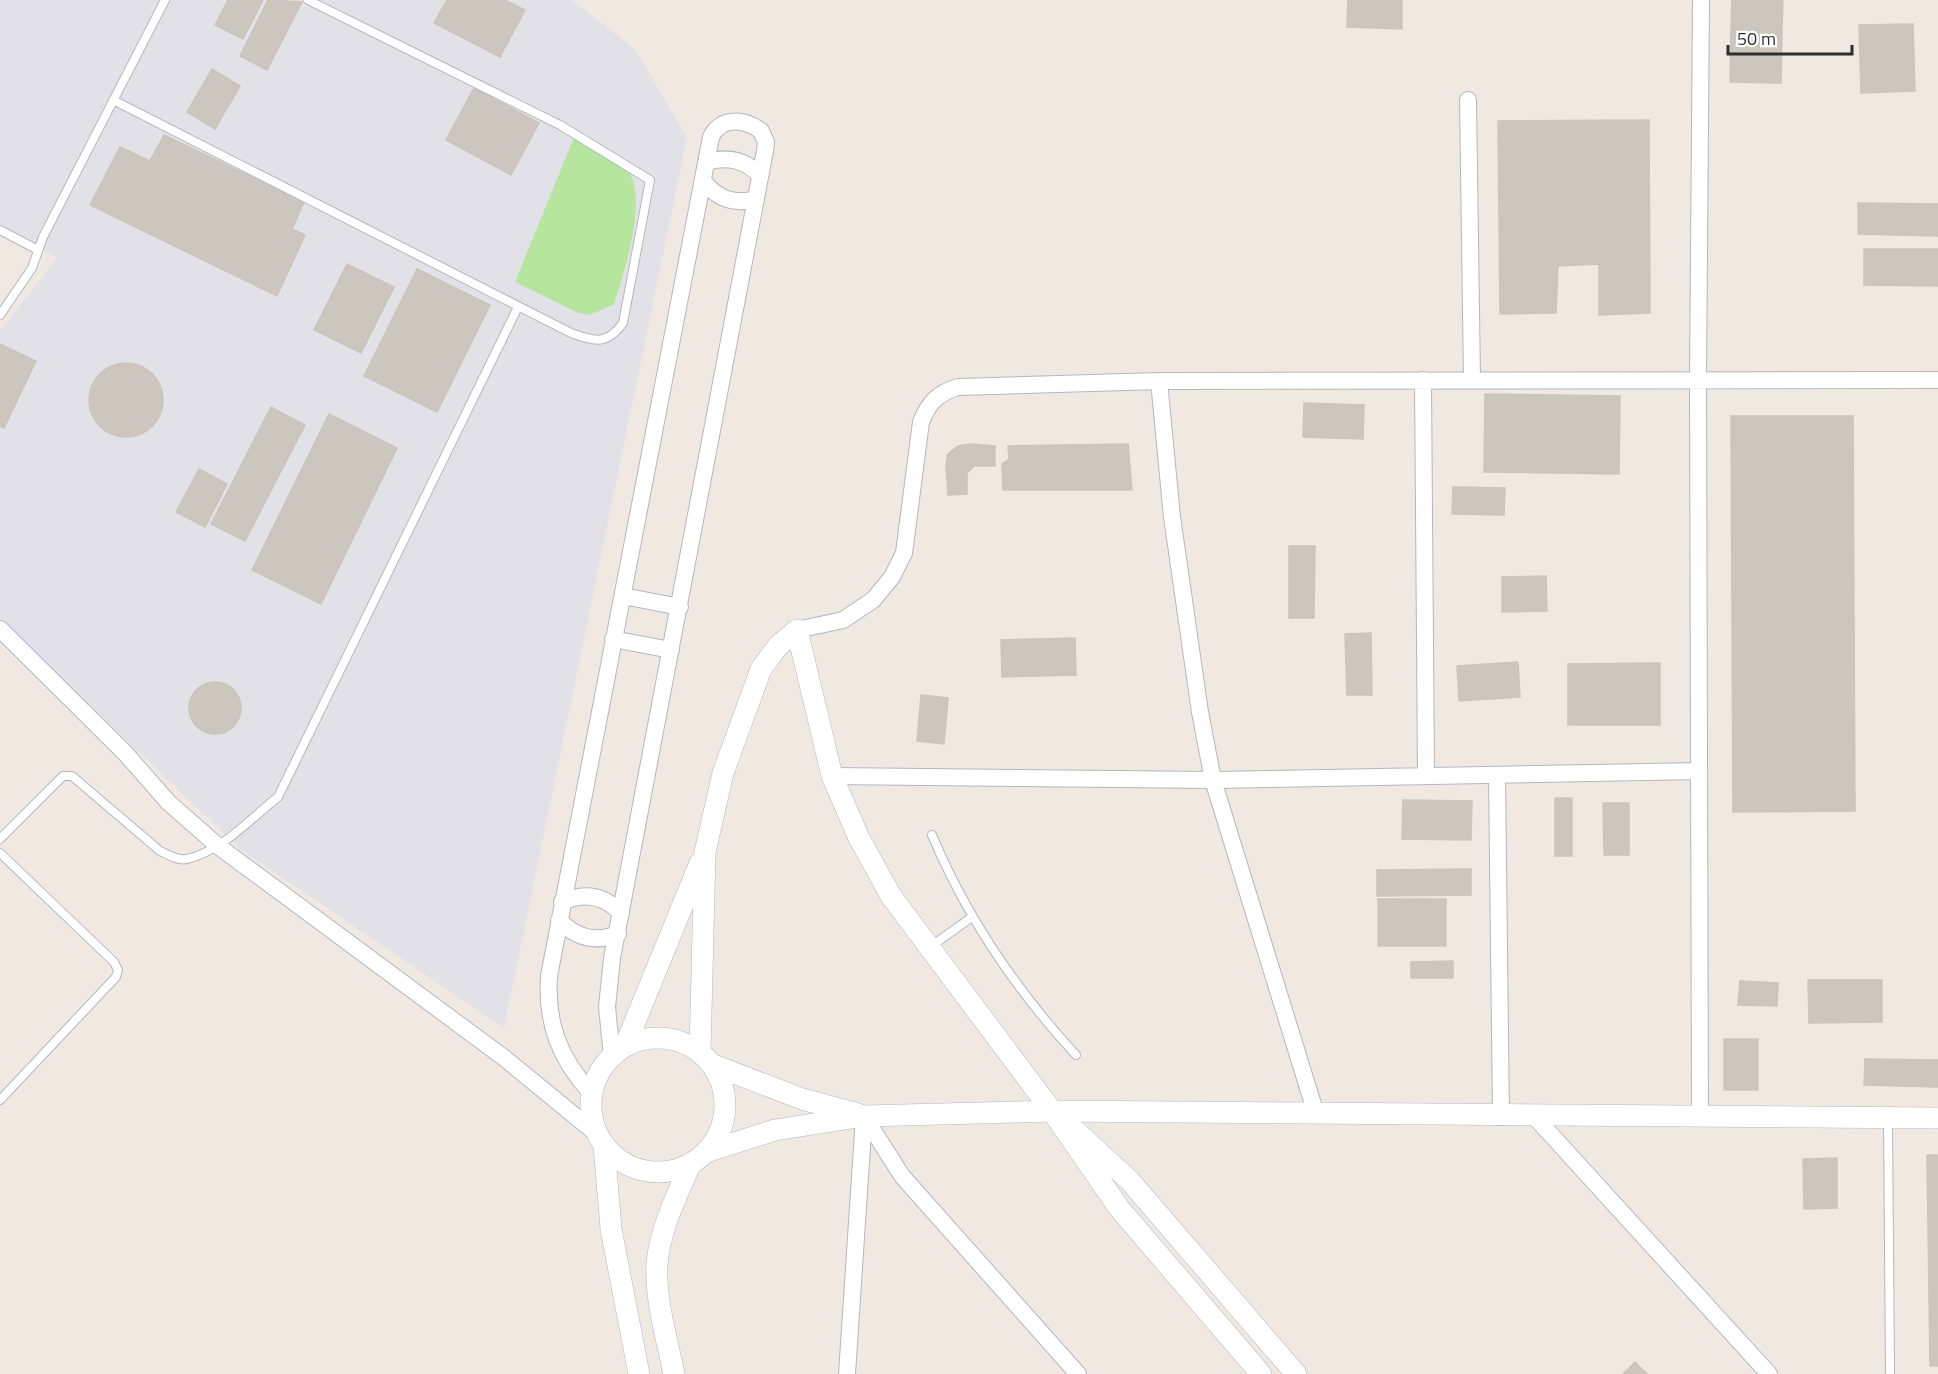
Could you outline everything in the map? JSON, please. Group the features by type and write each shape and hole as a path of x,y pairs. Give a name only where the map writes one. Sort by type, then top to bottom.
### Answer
{"street":[{"path":"1700,1118 1698,379 1701,0"},
{"path":"1468,100 1472,380"},
{"path":"591,1093 564,1059 550,1019 549,976 707,162 715,130 728,121 740,121 761,131 766,142 621,913 608,999 618,1051"},
{"path":"707,162 723,159 740,161 760,175"},
{"path":"704,182 718,196 727,200 746,202 756,199"},
{"path":"1423,380 1426,776"},
{"path":"639,1374 611,1228 600,1140 591,1114 591,1093 599,1073 618,1051 705,852 723,773 761,669 778,646 797,630 843,620 873,600 892,577 904,553 921,422 929,404 944,391 958,387 1159,381 1938,380"},
{"path":"1159,381 1172,517 1200,712 1213,780 1316,1114"},
{"path":"623,596 680,607"},
{"path":"0,629 126,754 168,802 218,846 494,1050 600,1140 617,1159 634,1168 663,1171 775,1130 864,1116 1052,1111 1501,1117 1938,1118"},
{"path":"797,630 832,777 874,867 928,948 1052,1111 1119,1208 1224,1334 1261,1374"},
{"path":"613,639 671,650"},
{"path":"832,777 1213,780 1699,771"},
{"path":"1497,775 1501,1117"},
{"path":"674,1374 663,1322 657,1264 664,1228 699,1158 717,1137 724,1119 725,1100 720,1081 706,1059 705,852"},
{"path":"562,902 582,896 593,896 613,905 621,913"},
{"path":"559,920 575,934 586,938 597,939 618,934"},
{"path":"618,1051 644,1039 663,1038 683,1043 706,1059 802,1099 864,1116 902,1176 1078,1374"},
{"path":"1052,1111 1106,1156 1131,1181 1296,1374"},
{"path":"847,1374 864,1116"},
{"path":"1534,1116 1769,1374"}],"lane":[{"path":"0,315 32,268 38,249 165,0"},
{"path":"113,100 518,307 590,339 604,340 615,334 623,323 650,180 560,125 308,0"},
{"path":"0,230 38,249"},
{"path":"0,839 63,776 72,776 160,851 175,858 186,859 218,846 278,797 518,307"},
{"path":"932,835 972,917 1030,1003 1076,1055"},
{"path":"0,853 114,962 118,970 116,977 0,1100"},
{"path":"928,948 972,917"},
{"path":"1888,1118 1890,1374"}],"shaded area":[{"path":"0,0 572,0 636,50 687,138 504,1028 240,849 0,619 0,331 57,258 0,227"}],"green space":[{"path":"575,135 623,164 631,176 635,192 636,211 633,232 614,304 590,315 576,312 515,282"}],"building":[{"path":"228,0 263,0 243,39 215,25"},
{"path":"268,0 302,2 267,70 240,56"},
{"path":"447,0 505,0 525,10 500,57 434,23"},
{"path":"1348,0 1402,0 1402,29 1347,27"},
{"path":"1732,0 1783,0 1782,29 1731,28"},
{"path":"1913,24 1915,91 1861,93 1859,25"},
{"path":"1731,28 1782,29 1781,83 1730,82"},
{"path":"212,69 240,86 215,129 187,112"},
{"path":"474,88 539,123 511,175 446,140"},
{"path":"1649,120 1650,313 1599,315 1599,264 1558,266 1556,313 1500,314 1498,121"},
{"path":"164,135 304,202 292,229 305,235 277,296 90,205 120,147 150,161"},
{"path":"1858,203 1938,204 1938,236 1858,234"},
{"path":"1864,249 1938,249 1938,286 1864,285"},
{"path":"347,264 394,287 361,353 314,330"},
{"path":"417,269 490,305 437,412 364,376"},
{"path":"0,344 36,361 4,428 0,426"},
{"path":"126,363 140,366 152,374 160,386 163,400 160,414 152,426 140,434 126,437 112,434 100,426 92,414 89,400 92,386 100,374 112,366"},
{"path":"1485,394 1620,396 1619,474 1484,472"},
{"path":"1304,403 1364,405 1363,439 1303,437"},
{"path":"271,407 305,425 245,541 211,524"},
{"path":"329,414 397,448 321,604 252,570"},
{"path":"1731,416 1853,416 1855,811 1733,812"},
{"path":"970,444 995,446 995,466 974,466 967,473 967,494 948,495 946,465 948,454 958,446"},
{"path":"1128,444 1132,490 1003,490 1002,464 1009,459 1008,446"},
{"path":"199,469 227,484 205,527 176,512"},
{"path":"1453,487 1505,488 1504,515 1452,514"},
{"path":"1289,546 1315,546 1314,618 1289,618"},
{"path":"1546,576 1547,611 1502,612 1502,577"},
{"path":"1371,633 1372,695 1347,695 1345,634"},
{"path":"1075,638 1076,675 1002,677 1001,640"},
{"path":"1518,662 1520,697 1459,701 1457,666"},
{"path":"1660,663 1660,725 1568,725 1568,664"},
{"path":"210,682 220,682 229,686 237,694 241,708 237,722 229,730 220,734 210,734 201,730 193,722 189,713 189,703 193,694 201,686"},
{"path":"921,695 948,698 944,744 917,741"},
{"path":"1555,798 1572,798 1572,856 1555,856"},
{"path":"1403,800 1472,801 1471,840 1402,839"},
{"path":"1603,803 1629,803 1629,855 1604,855"},
{"path":"1471,869 1471,895 1377,896 1377,870"},
{"path":"1378,899 1446,899 1446,946 1378,946"},
{"path":"1453,961 1453,978 1411,978 1411,962"},
{"path":"1808,980 1882,980 1882,1022 1809,1023"},
{"path":"1740,981 1778,983 1777,1006 1738,1005"},
{"path":"1724,1039 1758,1039 1758,1090 1724,1090"},
{"path":"1865,1059 1938,1060 1938,1087 1864,1085"},
{"path":"1927,1155 1938,1155 1938,1366 1930,1366"},
{"path":"1837,1158 1837,1208 1804,1209 1803,1159"},
{"path":"1635,1362 1647,1374 1623,1374"}]}
